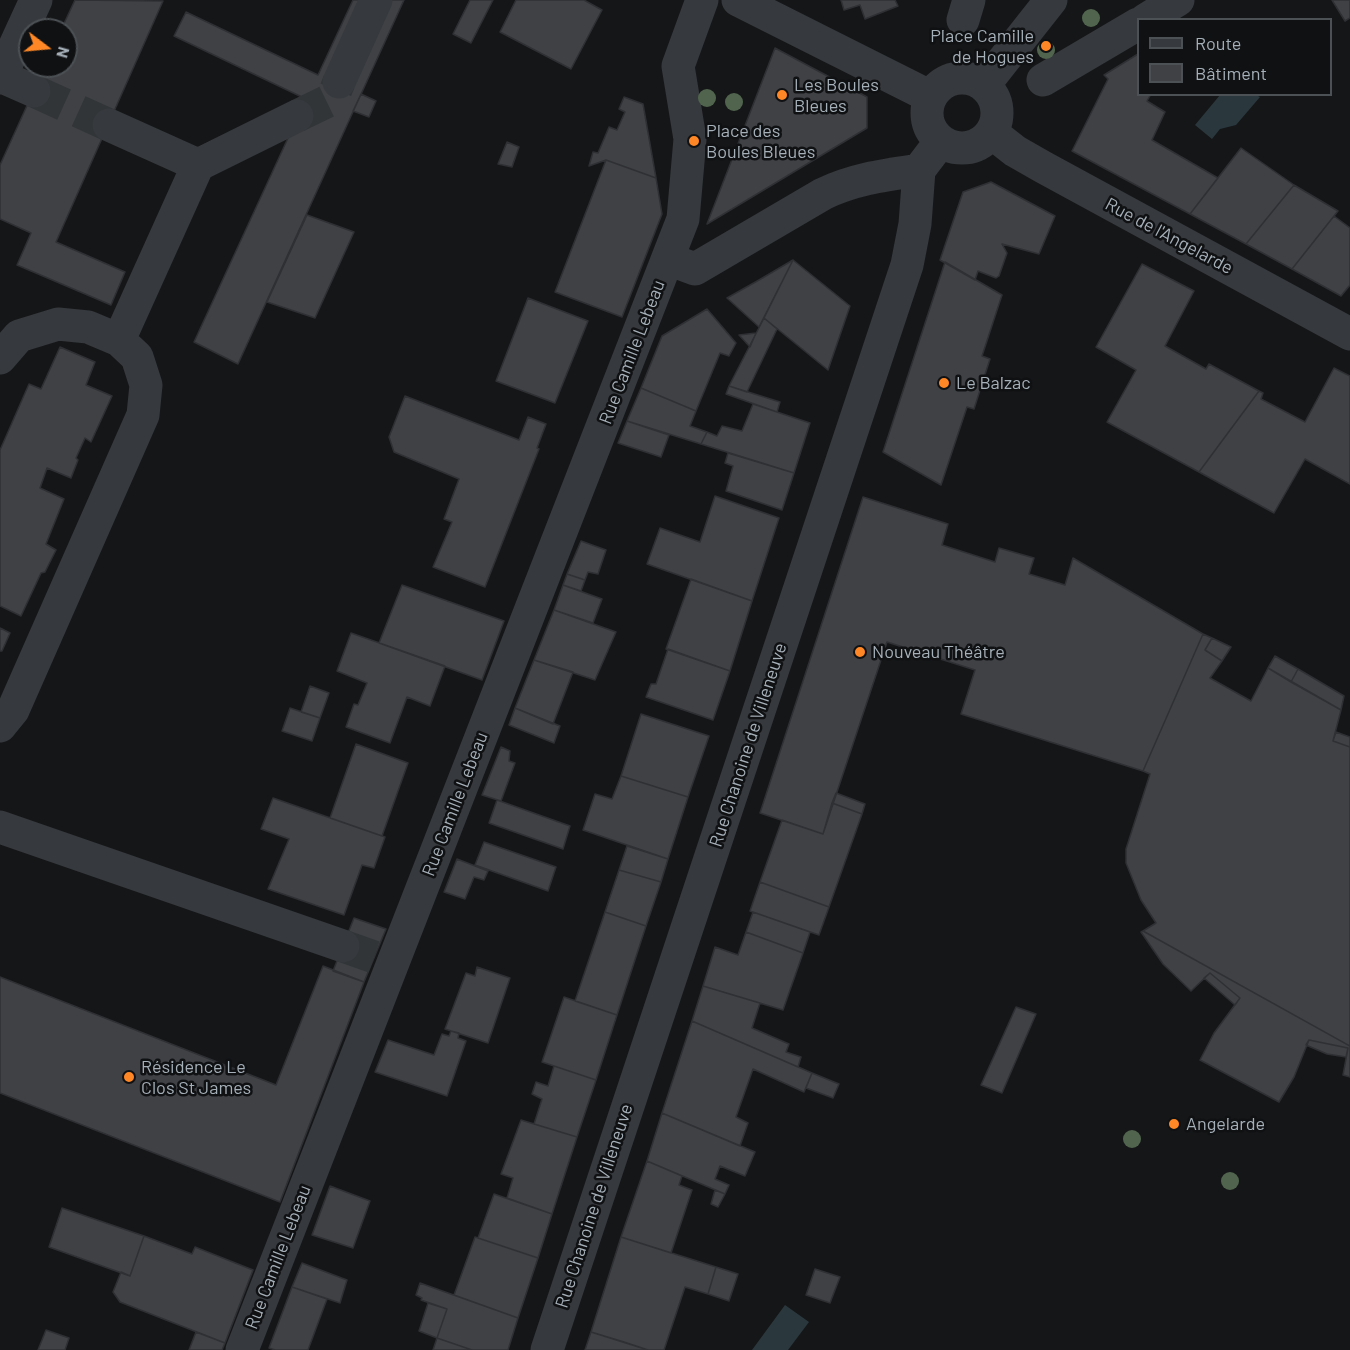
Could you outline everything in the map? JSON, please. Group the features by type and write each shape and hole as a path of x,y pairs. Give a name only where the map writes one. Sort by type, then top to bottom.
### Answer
{"street":[{"path":"34,92 0,77 36,0"},
{"path":"339,82 376,0"},
{"name":"Rue Camille Lebeau","path":"242,1350 383,960 683,219 690,139 678,66 702,0"},
{"path":"738,0 931,97"},
{"path":"984,85 1051,0"},
{"path":"1148,18 1178,0"},
{"path":"1043,80 1137,25"},
{"path":"965,78 984,85 991,92 997,111 992,133 974,147 951,147 941,141 932,132 928,121 927,109 931,97 945,83 954,79 965,78"},
{"path":"119,340 198,165 297,116"},
{"path":"109,125 198,165"},
{"name":"Rue de l'Angelarde","path":"992,133 1015,152 1350,334"},
{"path":"919,170 941,141"},
{"name":"Rue Camille Lebeau","path":"668,259 695,269 823,194 845,184 871,177 919,170"},
{"name":"Rue Chanoine de Villeneuve","path":"547,1350 907,265 915,224 919,170"},
{"path":"0,358 19,336 58,324 88,327 119,340 137,357 146,385 143,415 13,710 0,726"},
{"path":"0,826 343,946"}],"shaded area":[{"path":"1219,96 1260,97 1236,125 1220,129 1212,139 1195,125"},
{"path":"785,1305 809,1322 788,1350 752,1350"}],"building":[{"path":"75,0 163,1 56,242 125,272 111,305 17,265 31,233 0,219 0,165 40,78 78,78 78,18 67,18"},
{"path":"353,0 404,0 238,364 194,342 306,99 174,36 186,12 318,75"},
{"path":"470,0 493,0 471,43 453,34"},
{"path":"516,0 584,0 602,10 571,69 500,32"},
{"path":"841,0 895,0 898,6 865,19 860,5 844,10"},
{"path":"1332,0 1350,0 1350,18 1345,21"},
{"path":"775,48 867,97 867,128 707,224"},
{"path":"1137,55 1137,96 1150,96 1147,101 1165,112 1152,140 1218,178 1190,214 1072,151 1108,79 1104,75"},
{"path":"361,94 376,101 369,117 353,111"},
{"path":"624,97 643,104 656,178 606,160 589,166 593,152 598,153 609,127 617,130 625,112 619,109"},
{"path":"507,142 519,147 512,167 498,164"},
{"path":"1241,148 1294,185 1246,244 1190,214"},
{"path":"606,160 656,178 662,214 622,317 555,292"},
{"path":"991,182 1055,216 1039,254 1002,244 1007,253 999,276 996,278 978,271 975,280 940,260 963,192"},
{"path":"1294,185 1338,211 1292,269 1246,244"},
{"path":"307,215 354,232 315,318 267,302"},
{"path":"1334,216 1350,228 1350,285 1341,296 1292,269"},
{"path":"793,260 759,327 727,298 759,280"},
{"path":"793,260 850,306 828,370 764,318"},
{"name":"Le Balzac","path":"945,262 1002,295 982,356 990,359 974,409 967,407 941,485 883,452"},
{"path":"1142,264 1194,291 1165,346 1206,369 1209,364 1259,391 1199,472 1107,422 1136,370 1096,347"},
{"path":"528,298 588,321 555,403 496,381"},
{"path":"707,309 736,343 729,356 720,353 696,411 641,388 662,336"},
{"path":"764,318 777,329 747,392 729,386"},
{"path":"756,333 750,347 739,335"},
{"path":"60,347 95,362 86,385 112,396 91,442 85,438 76,458 78,460 71,478 47,468 40,488 64,499 46,544 56,550 45,572 41,573 21,616 0,606 0,450 29,384 41,389"},
{"path":"1334,368 1350,376 1350,484 1305,459 1274,513 1199,472 1259,391 1263,393 1261,399 1305,422"},
{"path":"729,386 780,402 777,412 726,394"},
{"path":"641,388 696,411 690,426 707,432 701,444 627,421"},
{"path":"405,396 519,440 528,417 546,424 537,448 539,449 485,587 433,567 452,522 444,519 459,479 394,452 389,437"},
{"path":"753,404 810,423 794,473 701,444 707,432 717,436 722,426 742,431"},
{"path":"627,421 669,435 661,457 618,443"},
{"path":"728,453 794,473 782,510 726,491 733,466 725,463"},
{"path":"715,496 779,518 752,601 647,564 660,528 700,542"},
{"path":"863,497 948,524 942,545 995,562 999,548 1034,558 1029,574 1065,585 1073,558 1203,634 1143,771 961,714 975,670 887,642 823,834 760,813"},
{"path":"581,541 606,550 598,574 588,572 585,580 567,574"},
{"path":"567,574 585,580 581,591 563,585"},
{"path":"691,579 752,601 730,671 666,649"},
{"path":"402,585 504,621 482,680 379,643"},
{"path":"563,585 602,599 593,623 554,610"},
{"path":"554,610 616,632 595,680 534,660"},
{"path":"0,628 10,633 2,651 0,651"},
{"path":"351,633 445,666 430,706 407,697 390,743 346,727 354,704 358,705 367,683 337,671"},
{"path":"1203,634 1212,638 1205,650 1222,661 1210,678 1251,701 1268,668 1341,710 1333,741 1350,747 1350,1046 1143,931 1156,923 1141,900 1126,863 1126,849 1150,774 1143,771"},
{"path":"1212,638 1231,647 1222,661 1205,650"},
{"path":"668,649 730,671 713,720 646,697 651,684 656,684"},
{"path":"1275,656 1298,669 1291,682 1268,668"},
{"path":"534,660 573,672 553,724 515,708"},
{"path":"1298,669 1344,696 1341,710 1291,682"},
{"path":"310,686 329,693 320,718 301,712"},
{"path":"290,708 320,718 312,741 282,731"},
{"path":"515,708 560,726 554,743 509,725"},
{"path":"641,714 709,736 688,797 621,776"},
{"path":"1336,732 1350,737 1350,747 1333,741"},
{"path":"356,744 408,763 382,836 330,818"},
{"path":"501,747 510,751 509,761 515,763 501,801 482,795"},
{"path":"621,776 688,797 668,859 583,830 595,794 612,799"},
{"path":"836,793 865,804 862,814 832,803"},
{"path":"273,798 385,837 374,868 362,865 344,915 268,889 289,839 261,829"},
{"path":"497,800 570,826 563,849 489,823"},
{"path":"832,803 862,814 829,907 760,882 782,820 823,834"},
{"path":"484,842 556,867 548,891 475,865"},
{"path":"627,846 668,859 661,882 619,870"},
{"path":"457,859 488,871 484,880 474,877 465,899 444,892"},
{"path":"619,870 661,882 646,926 605,912"},
{"path":"760,882 829,907 819,935 750,911"},
{"path":"605,912 646,926 617,1015 575,1001"},
{"path":"753,912 810,932 803,953 746,932"},
{"path":"354,918 386,929 364,982 333,971"},
{"path":"1143,931 1350,1046 1350,1077 1343,1075 1348,1048 1309,1040 1294,1077 1279,1102 1200,1060 1214,1033 1240,998 1210,973 1191,991 1163,964 1141,932"},
{"path":"746,932 803,953 783,1010 703,986 715,947 738,955"},
{"name":"Résidence Le Clos St James","path":"323,966 364,982 280,1202 0,1093 0,977 276,1085"},
{"path":"477,967 510,978 488,1043 445,1029 466,973 475,976"},
{"path":"1210,973 1240,998 1235,1005 1204,978"},
{"path":"703,986 760,1003 752,1028 789,1044 786,1052 801,1057 798,1067 692,1021"},
{"path":"564,997 617,1015 596,1080 542,1062"},
{"path":"1016,1007 1036,1014 1002,1093 981,1085"},
{"path":"692,1021 812,1073 804,1092 753,1069 736,1117 748,1123 740,1146 662,1113"},
{"path":"451,1031 459,1033 458,1038 466,1041 447,1096 375,1072 388,1040 434,1055 442,1034 449,1036"},
{"path":"1309,1040 1348,1048 1346,1057 1327,1054 1306,1045"},
{"path":"554,1066 596,1080 577,1137 534,1124 542,1099 532,1094 536,1082 548,1086"},
{"path":"812,1073 839,1084 833,1098 806,1088"},
{"path":"662,1113 755,1152 745,1176 720,1166 715,1179 729,1185 725,1194 647,1161"},
{"path":"521,1120 577,1137 552,1214 507,1198 513,1178 501,1174"},
{"path":"647,1161 682,1176 679,1185 692,1190 671,1253 621,1237"},
{"path":"330,1186 370,1201 353,1248 312,1235"},
{"path":"715,1190 725,1194 718,1207 711,1204"},
{"path":"494,1194 552,1214 538,1258 478,1238"},
{"path":"62,1208 144,1236 130,1276 49,1247"},
{"path":"144,1236 192,1254 195,1247 253,1270 225,1343 120,1302 113,1292 121,1272 130,1276"},
{"path":"475,1237 538,1258 518,1318 454,1295"},
{"path":"621,1237 716,1267 708,1294 685,1287 664,1350 648,1350 591,1332"},
{"path":"302,1263 347,1280 340,1303 292,1287"},
{"path":"716,1267 738,1274 729,1301 708,1294"},
{"path":"815,1269 840,1277 830,1303 806,1295"},
{"path":"420,1283 518,1318 508,1350 472,1350 437,1338 447,1309 421,1300 422,1298 416,1295"},
{"path":"292,1287 327,1299 308,1350 275,1350 269,1348"},
{"path":"428,1303 447,1309 437,1338 419,1331"},
{"path":"46,1330 69,1338 65,1350 38,1350"},
{"path":"196,1332 225,1343 222,1350 189,1350"},
{"path":"591,1332 624,1342 648,1350 585,1350"},
{"path":"437,1338 472,1350 433,1350"}],"tunnel":[{"path":"297,116 332,99 339,82"},
{"path":"34,91 109,125"},
{"path":"343,946 374,957"}],"place":[{"name":"Place Camille de Hogues","path":"1046,46"},
{"name":"Les Boules Bleues","path":"782,95"},
{"name":"Place des Boules Bleues","path":"694,141"},
{"name":"Le Balzac","path":"944,383"},
{"name":"Nouveau Théâtre","path":"860,652"},
{"name":"Résidence Le Clos St James","path":"129,1077"},
{"name":"Angelarde","path":"1174,1124"}]}
